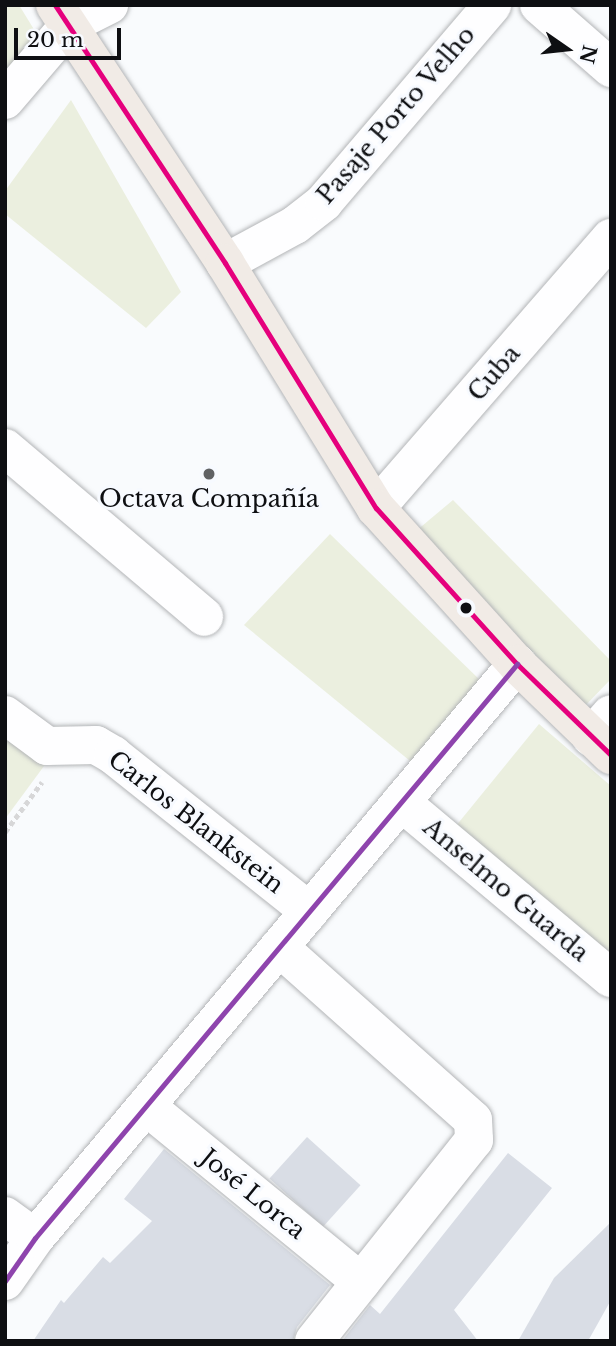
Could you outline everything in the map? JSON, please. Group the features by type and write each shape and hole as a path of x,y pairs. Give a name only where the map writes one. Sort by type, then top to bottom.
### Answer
{"main road":[{"path":"66,12 376,508 517,664 604,735"}],"street":[{"path":"5,100 66,12 109,5"},
{"name":"Pasaje Porto Velho","path":"225,263 295,225 324,202 492,5"},
{"path":"539,5 611,68"},
{"name":"Cuba","path":"376,508 611,238"},
{"path":"5,448 204,617"},
{"path":"5,1281 20,1227 146,1106 517,664"},
{"name":"Carlos Blankstein","path":"5,715 38,743 56,747 71,744 96,745 113,755 309,911"},
{"name":"Anselmo Guarda","path":"401,802 611,978"},
{"path":"279,947 473,1120 474,1139 314,1341"},
{"name":"José Lorca","path":"146,1106 361,1282"}],"path":[{"path":"5,832 71,744"}],"green space":[{"path":"5,5 19,5 38,36 5,77"},
{"path":"71,100 181,292 146,328 5,214 5,191"},
{"path":"453,500 611,661 611,679 580,711 416,531"},
{"path":"330,534 483,683 415,765 244,625"},
{"path":"539,724 611,786 611,959 451,832"},
{"path":"5,728 47,762 5,819"}],"building":[{"path":"307,1137 361,1185 323,1227 270,1179"},
{"path":"164,1149 330,1285 297,1327 293,1341 33,1341 61,1300 64,1303 103,1257 110,1263 152,1221 124,1199"},
{"path":"508,1153 552,1188 454,1310 478,1341 342,1341 370,1305 380,1314"},
{"path":"611,1222 611,1300 588,1341 518,1341 554,1278"}],"transit line":[{"path":"55,5 225,263 376,508 517,664 611,755"},
{"path":"5,1281 35,1238 517,664"}],"place":[{"name":"Octava Compañía","path":"209,474"}]}
